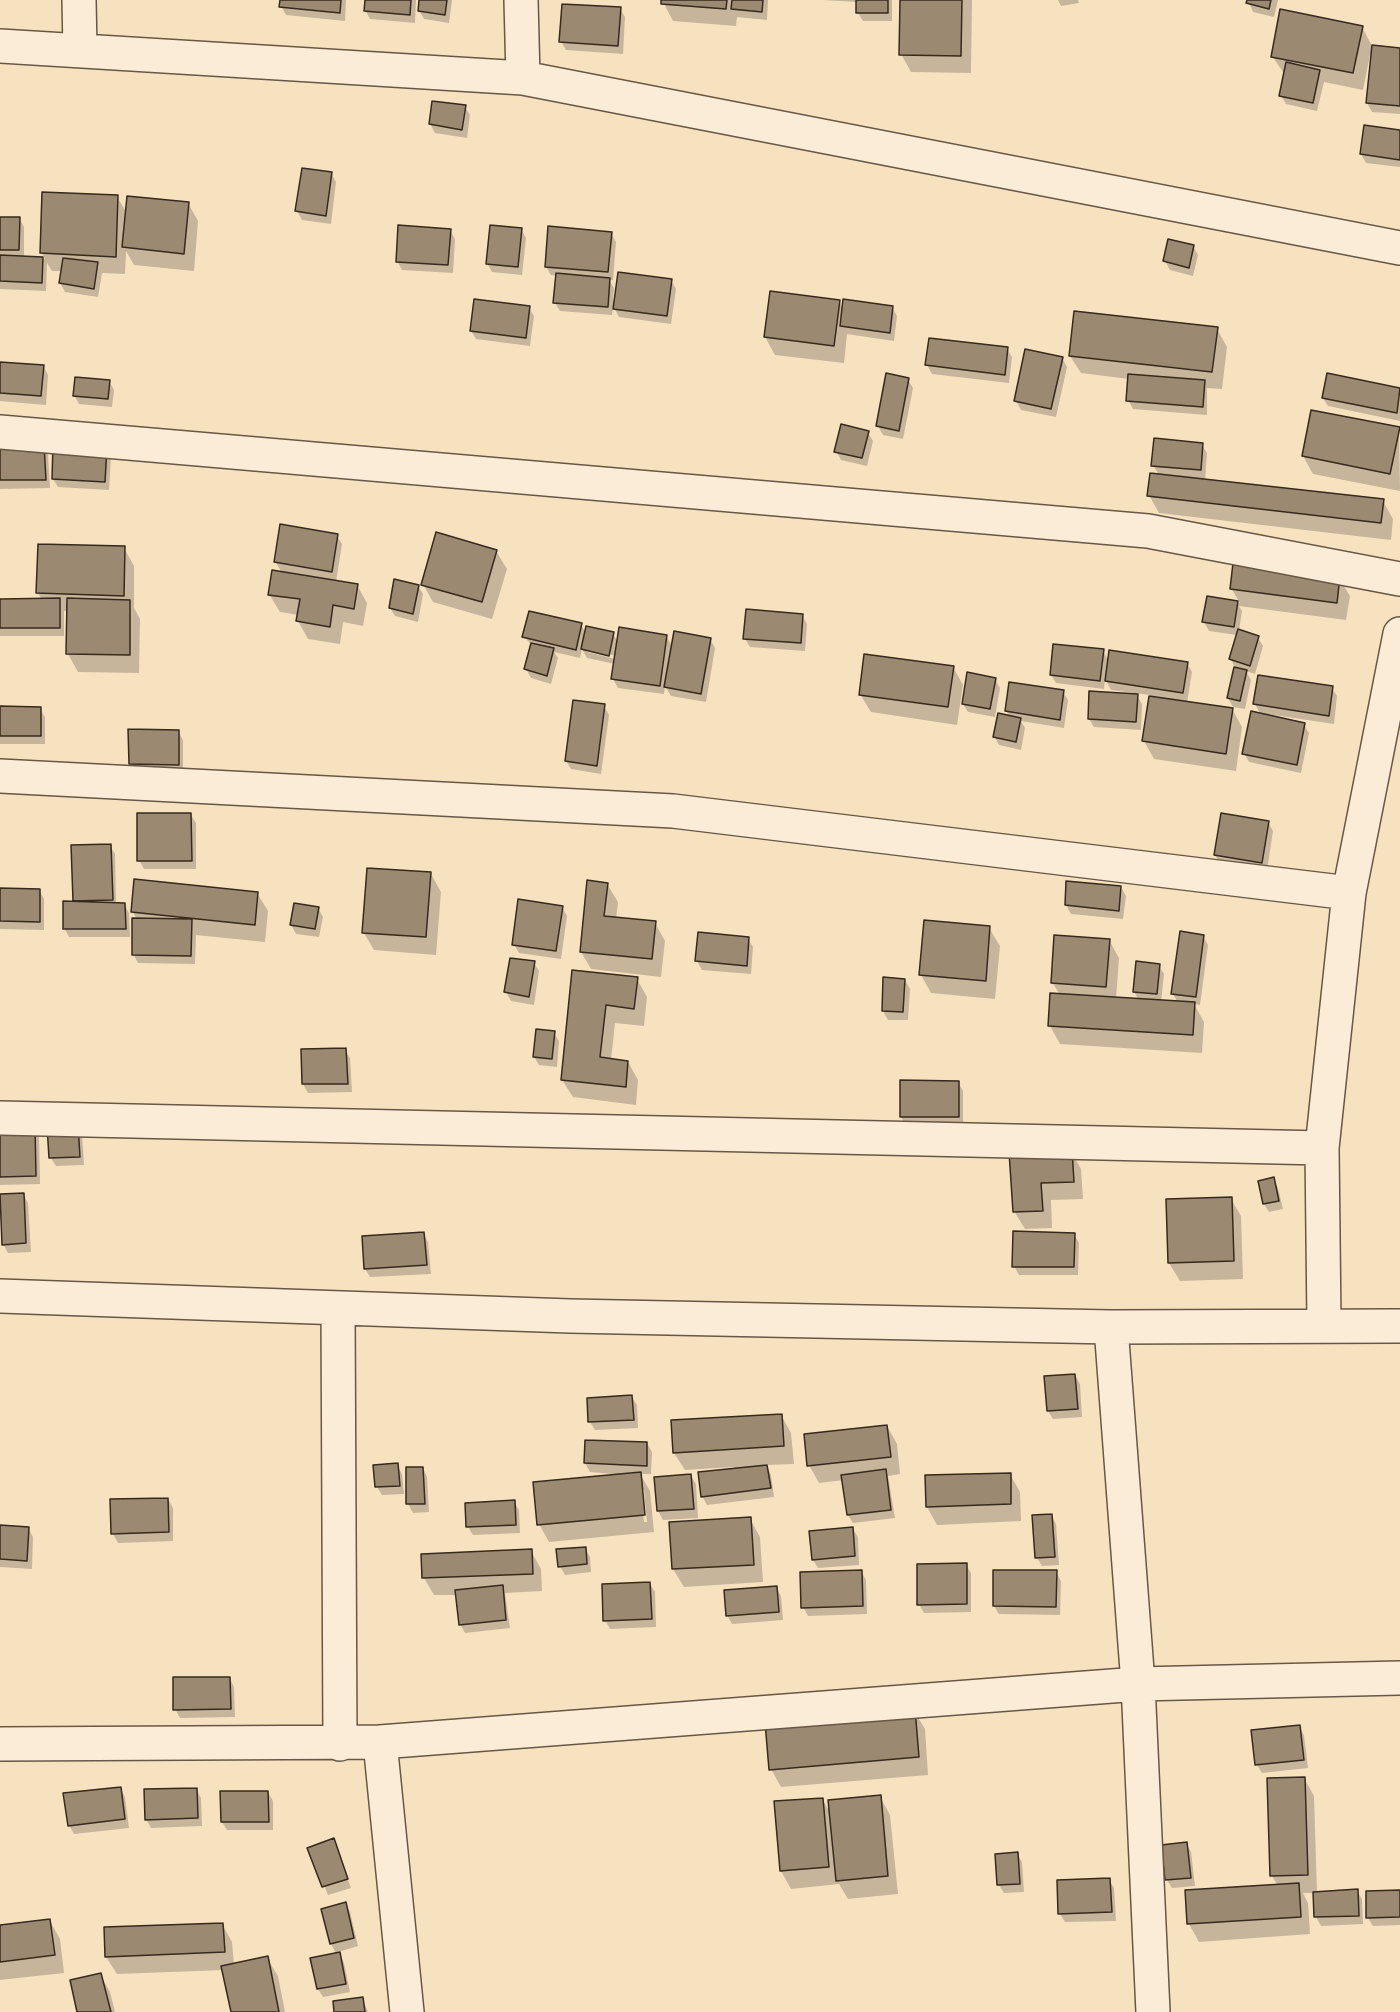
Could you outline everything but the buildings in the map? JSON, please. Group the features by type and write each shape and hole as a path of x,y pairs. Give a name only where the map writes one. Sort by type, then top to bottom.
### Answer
{"street":[{"path":"79,0 80,50"},
{"path":"521,0 523,78"},
{"path":"0,46 523,78 1400,248"},
{"path":"0,432 1148,531 1400,579"},
{"path":"1324,1324 1322,1148 1349,893 1400,634"},
{"path":"0,776 673,811 1349,893"},
{"path":"0,1118 1322,1148"},
{"path":"0,1296 582,1316 1111,1327 1324,1324 1400,1326"},
{"path":"338,1308 340,1744"},
{"path":"1111,1327 1138,1684 1153,2012"},
{"path":"0,1744 340,1744 1138,1684 1400,1678"},
{"path":"380,1742 406,2012"}]}
